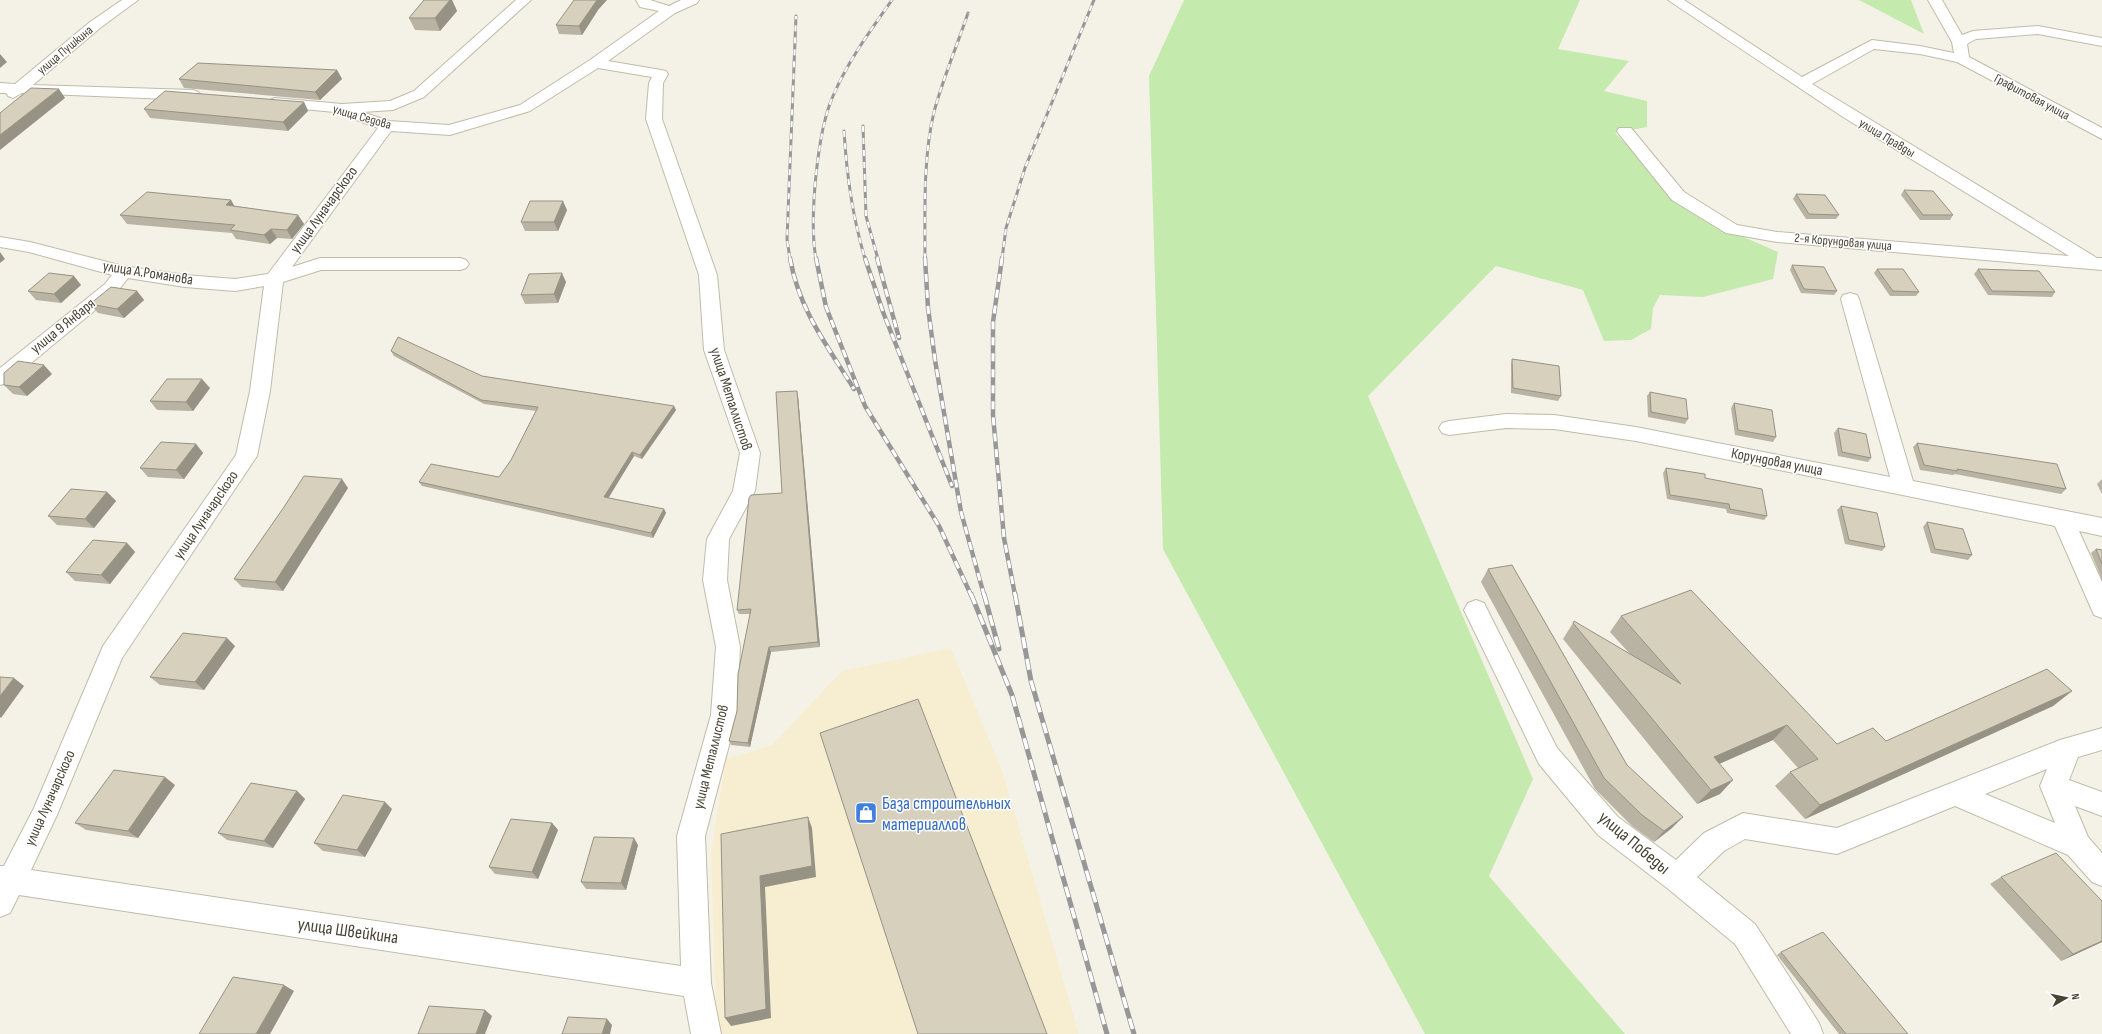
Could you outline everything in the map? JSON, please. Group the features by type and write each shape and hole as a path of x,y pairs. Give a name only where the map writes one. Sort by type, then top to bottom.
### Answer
{"street":[{"name":"улица Пушкина","path":"0,102 95,24 131,0"},
{"path":"337,108 393,105 419,94 524,0"},
{"path":"642,0 645,4 670,10"},
{"name":"улица Седова","path":"261,101 337,108 387,126 450,130 525,108 595,63 670,10 692,0"},
{"name":"улица Правды","path":"1675,0 1802,84 2099,266"},
{"path":"1935,0 1959,42 1962,59"},
{"path":"1959,42 1973,35 2038,30 2102,42"},
{"name":"Графитовая улица","path":"1802,84 1872,44 1962,59 2102,134"},
{"name":"улица Металлистов","path":"595,63 661,74 656,83 654,119 708,274 714,350 750,452 744,492 718,539 715,580 728,647 725,707 691,836 696,983 706,1034"},
{"path":"0,88 207,96"},
{"name":"улица Луначарского","path":"4,888 44,815 112,653 246,456 260,391 274,279 387,126"},
{"name":"2-я Корундовая улица","path":"1625,131 1678,196 1732,229 1777,236 2099,266"},
{"name":"улица А.Романова","path":"0,242 30,246 123,272 185,281 235,285 274,279 320,264 460,264"},
{"name":"улица 9 Января","path":"0,378 111,288 123,272"},
{"path":"1850,299 1904,487"},
{"name":"Корундовая улица","path":"1448,428 1506,422 1554,422 1636,434 2102,527"},
{"path":"2063,519 2102,608"},
{"name":"улица Победы","path":"1476,610 1548,756 1608,826 1677,878 1745,934 1808,1034"},
{"path":"1677,878 1714,842 1743,826 1837,841 2069,748 2102,739"},
{"path":"2069,748 2053,786 2078,846 2102,873"},
{"path":"2053,786 2102,804"},
{"path":"1956,794 2078,846"},
{"name":"улица Швейкина","path":"4,888 696,983"}],"shaded area":[{"name":"База cтроительных материаллов","path":"951,648 1003,773 1079,1034 719,1034 714,961 711,853 726,759 772,745 842,671"}],"green space":[{"path":"1184,0 1580,0 1558,49 1629,61 1604,91 1647,101 1647,127 1615,133 1698,217 1778,252 1773,279 1703,297 1660,295 1653,308 1651,329 1631,340 1604,341 1583,290 1496,266 1368,396 1533,779 1489,876 1625,1034 1425,1034 1163,549 1149,76"},
{"path":"1859,0 1911,0 1924,34"}],"building":[{"path":"424,0 450,0 435,18 409,18"},
{"path":"574,0 597,0 579,26 556,25"},
{"path":"198,63 337,70 315,92 179,79"},
{"path":"31,88 59,89 0,135 0,113"},
{"path":"165,91 304,102 283,122 144,109"},
{"path":"1904,190 1933,191 1953,215 1923,215"},
{"path":"147,192 231,200 226,205 298,215 287,230 271,229 264,235 230,230 235,225 120,215"},
{"path":"1796,194 1825,195 1839,215 1809,214"},
{"path":"530,201 563,201 554,222 521,222"},
{"path":"1792,265 1824,267 1837,291 1804,289"},
{"path":"1877,269 1903,269 1919,292 1893,291"},
{"path":"1978,269 2039,271 2055,292 1992,291"},
{"path":"49,273 74,276 54,294 28,291"},
{"path":"562,273 554,294 521,295 529,274"},
{"path":"111,287 137,291 117,309 90,304"},
{"path":"398,337 482,376 674,406 640,455 632,452 604,497 664,509 651,533 419,482 431,464 499,477 511,460 538,407 481,400 391,351"},
{"path":"1512,359 1559,366 1561,396 1513,388"},
{"path":"18,361 44,365 19,387 4,385 4,373"},
{"path":"167,379 202,379 186,402 150,401"},
{"path":"797,391 818,642 769,647 748,743 729,741 737,711 738,674 751,609 737,610 749,498 751,495 782,493 776,392"},
{"path":"1650,392 1686,399 1688,419 1651,412"},
{"path":"1734,403 1772,410 1776,437 1738,430"},
{"path":"1838,428 1866,434 1871,458 1842,452"},
{"path":"161,442 196,444 176,470 140,468"},
{"path":"1917,443 2057,464 2066,489 1957,469 1957,471 1924,465"},
{"path":"1666,468 1705,474 1705,478 1762,489 1767,516 1730,509 1729,504 1670,495"},
{"path":"304,476 342,479 275,582 234,579 284,507"},
{"path":"71,489 107,492 85,519 48,516"},
{"path":"1841,506 1877,513 1885,547 1849,540"},
{"path":"1927,522 1963,529 1972,555 1935,549"},
{"path":"93,540 127,543 101,575 66,572"},
{"path":"2096,549 2102,550 2102,564"},
{"path":"1512,565 1627,765 1683,817 1664,831 1642,815 1604,778 1488,569"},
{"path":"1691,590 1837,744 1873,728 1886,741 2047,669 2072,691 1820,805 1790,772 1818,759 1787,725 1714,757 1733,780 1711,790 1573,623 1574,621 1681,684 1621,616"},
{"path":"183,633 227,638 195,682 150,677"},
{"path":"0,677 14,678 0,696"},
{"path":"918,699 1047,1034 918,1034 820,733"},
{"path":"114,770 165,777 128,831 75,823"},
{"path":"251,783 297,791 264,841 218,833"},
{"path":"343,795 385,802 357,850 314,843"},
{"path":"808,817 812,866 760,876 766,1009 725,1018 721,834"},
{"path":"511,819 552,823 532,872 489,867"},
{"path":"594,837 634,838 621,883 581,882"},
{"path":"2056,853 2102,901 2102,941 2073,954 2001,877"},
{"path":"1823,932 1908,1034 1846,1034 1781,952"},
{"path":"233,977 284,985 256,1034 199,1034"},
{"path":"429,1006 485,1010 476,1034 418,1034"},
{"path":"568,1017 607,1019 602,1034 562,1034"}],"railway":[{"path":"816,259 813,222 814,200 819,153 827,112 839,83 852,58 892,0"},
{"path":"1002,259 1006,228 1025,168 1094,0"},
{"path":"925,258 925,185 930,129 942,87 968,13"},
{"path":"790,259 787,239 796,16"},
{"path":"863,126 866,216 878,259"},
{"path":"844,131 851,195 865,259"},
{"path":"790,258 794,277 807,311 824,342 854,389"},
{"path":"816,258 826,307 865,406 939,526 971,595"},
{"path":"865,258 883,312 952,486"},
{"path":"877,258 899,338"},
{"path":"925,258 928,308 935,360 961,512 984,595"},
{"path":"1002,258 993,322 993,415 1004,538 1015,595"},
{"path":"971,594 1012,695 1107,1034"},
{"path":"984,594 999,649"},
{"path":"1015,594 1031,681 1134,1034"}],"place":[{"name":"База cтроительных материаллов","path":"866,813"}]}
